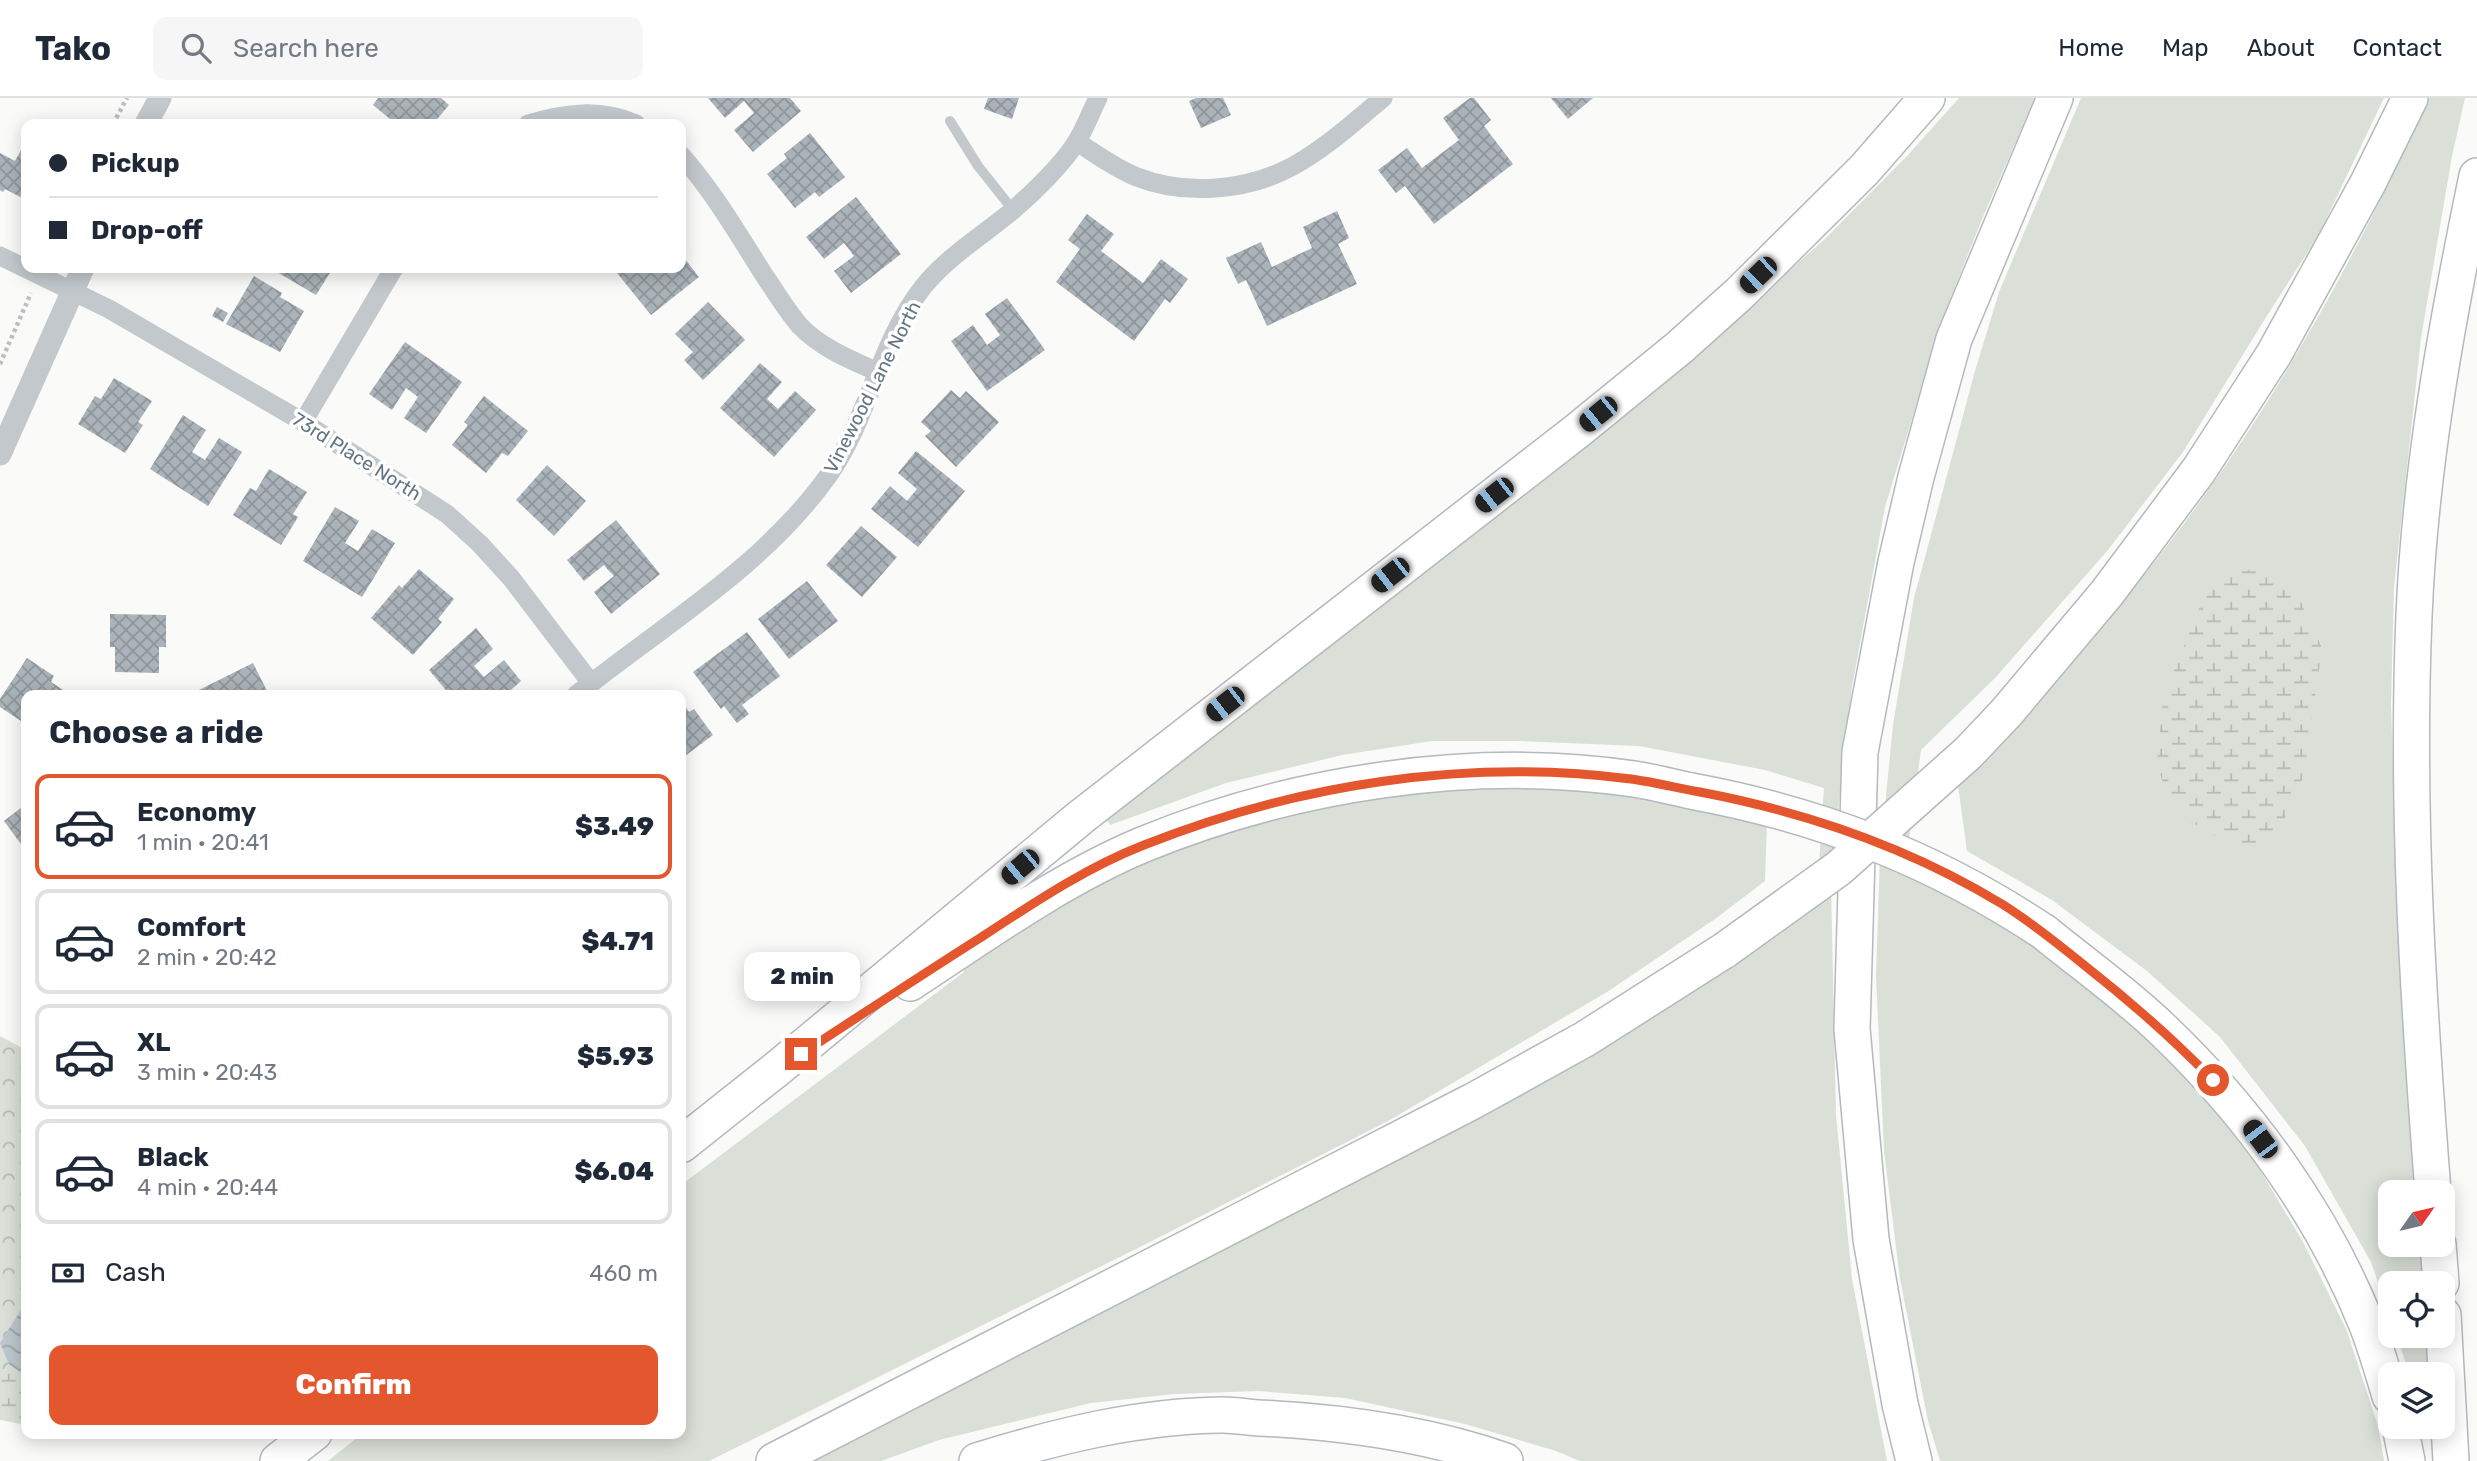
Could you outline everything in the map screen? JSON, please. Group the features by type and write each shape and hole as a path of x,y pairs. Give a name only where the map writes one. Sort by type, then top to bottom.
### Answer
{"highway":[{"path":"686,1141 1081,817 1577,431 1680,347 1864,170 1927,98"},
{"path":"1914,1461 1900,1404 1871,1240 1852,1029 1860,752 1896,562 1954,339 2007,206 2055,98"},
{"path":"774,1461 1473,1101 1584,1039 1725,950 1839,868 1968,753 2006,713 2107,593 2199,470 2274,354 2368,183 2410,98"},
{"path":"2432,1180 2410,796 2414,614 2421,519 2437,392 2477,176"},
{"path":"778,1068 1058,888 1141,846 1248,809 1284,799 1412,777 1492,771 1553,772 1634,779 1796,814 1888,848 2001,903 2044,932 2161,1027 2234,1104 2303,1201 2346,1277 2367,1325 2379,1362"},
{"path":"2445,1348 2451,1461"},
{"path":"977,1461 1048,1439 1108,1427 1164,1419 1224,1415 1358,1426 1476,1451 1505,1461"},
{"path":"278,1461 306,1439"},
{"path":"2403,1439 2407,1461"}],"street":[{"path":"149,119 160,98"},
{"name":"Vinewood Lane North","path":"583,689 748,562 791,521 829,475 859,421 878,372 911,304 947,262 1013,210 1045,178 1077,142 1098,98"},
{"path":"1077,142 1136,177 1186,189 1205,189 1251,182 1291,168 1383,98"},
{"path":"543,119 585,112 625,119"},
{"path":"686,161 699,175 801,327 850,360 878,372"},
{"name":"73rd Place North","path":"0,256 21,266"},
{"name":"73rd Place North","path":"35,273 109,309 303,422 447,514 480,544 511,578 583,689"},
{"path":"0,454 81,273"},
{"path":"303,422 391,273"}],"lane":[{"path":"950,121 978,166 1013,210"}],"path":[{"path":"116,119 127,98"},
{"path":"0,364 31,293"}],"green space":[{"path":"1959,98 2035,98 1944,315 1885,507 1852,687 1831,886 1836,1115 1852,1279 1887,1461 1580,1461 1556,1451 1465,1424 1345,1398 1259,1391 1174,1394 1091,1403 939,1440 881,1461 808,1461 1217,1253 1509,1100 1817,896 1824,788 1765,770 1639,746 1519,741 1432,741 1342,755 1226,783 1110,825 1104,816 1705,344 1825,239 1908,155"},
{"path":"2081,98 2384,98 2318,236 2183,452 2108,550 1995,678 1921,750 1905,869 1972,904 2086,981 2176,1067 2248,1150 2303,1242 2347,1331 2378,1426 2378,1439 2380,1439 2384,1461 1940,1461 1928,1421 1900,1279 1884,1151 1876,976 1880,857 1893,725 1914,598 1999,292"},
{"path":"2429,98 2465,98 2452,156 2421,338 2394,587 2391,704 2397,904 2416,1180 2378,1180 2378,1257 2421,1257 2421,1271 2378,1271 2378,1282 2371,1262 2305,1146 2220,1037 2147,971 2052,900 1967,851 1957,778 2122,600 2211,487 2281,380 2313,325 2402,156"},
{"path":"2241,570 2266,571 2299,598 2322,648 2304,775 2285,818 2254,848 2227,843 2188,820 2164,787 2157,762 2163,699 2205,593"},
{"path":"1450,787 1630,791 1767,821 1765,881 1715,919 1607,992 1390,1120 709,1461 328,1461 356,1439 686,1439 686,1181 964,972 960,965 1082,888 1193,841 1305,805"},
{"path":"0,1036 21,1047 21,1309 1,1343 9,1364 0,1378"},
{"path":"21,1310 21,1424 0,1420 0,1378 9,1364 0,1343"},
{"path":"2401,1348 2426,1348 2427,1362 2405,1362"}],"water":[{"path":"21,1310 21,1372 9,1364 0,1343"}],"building":[{"path":"378,98 441,98 449,105 437,119 390,119 373,105"},
{"path":"708,98 790,98 801,111 753,152 734,130 754,113 744,101 725,118"},
{"path":"988,98 1019,98 1012,119 984,109"},
{"path":"1196,98 1223,98 1231,115 1201,128 1189,101"},
{"path":"1470,98 1474,98 1491,120 1484,126 1513,164 1434,224 1405,186 1396,193 1378,170 1407,148 1422,168 1459,140 1443,118"},
{"path":"1551,98 1593,98 1568,119"},
{"path":"810,133 845,177 819,197 815,192 795,208 767,174 787,158 784,154"},
{"path":"21,150 21,197 5,189 3,192 0,190 0,153 15,161"},
{"path":"856,197 901,254 851,293 834,271 854,256 844,243 824,259 806,237"},
{"path":"1337,211 1349,238 1338,244 1357,284 1267,326 1246,280 1238,284 1226,258 1261,242 1272,267 1312,248 1303,227"},
{"path":"1087,214 1114,234 1101,251 1143,283 1161,259 1188,279 1170,303 1165,299 1134,341 1056,282 1080,249 1068,240"},
{"path":"686,260 699,277 651,315 617,273 686,273"},
{"path":"279,273 330,273 316,295"},
{"path":"254,276 282,293 280,297 304,311 280,352 226,324"},
{"path":"1007,298 1045,350 987,391 951,341 973,325 987,345 1000,335 985,314"},
{"path":"708,302 745,340 703,380 684,360 693,352 675,334"},
{"path":"217,307 228,313 223,322 212,316"},
{"path":"405,342 462,382 426,433 404,418 418,397 406,388 392,410 369,394"},
{"path":"760,363 782,382 767,399 778,409 795,391 816,410 774,457 720,408"},
{"path":"114,378 152,401 138,422 143,425 125,453 78,424 95,396 101,399"},
{"path":"951,390 960,398 966,391 999,422 956,467 925,436 931,431 921,422"},
{"path":"484,396 528,431 508,456 502,453 486,473 452,445 468,425 464,422"},
{"path":"183,415 206,430 192,452 205,460 219,438 242,452 208,506 150,469"},
{"path":"916,451 965,491 918,547 871,509 890,486 907,501 917,489 898,473"},
{"path":"547,465 586,501 554,536 516,500"},
{"path":"269,469 307,492 293,514 298,517 281,545 233,515 250,488 256,491"},
{"path":"335,507 359,521 345,543 358,551 372,529 395,543 362,597 303,561"},
{"path":"616,520 660,574 611,614 594,592 614,576 604,565 584,581 567,560"},
{"path":"861,526 897,557 862,597 826,565"},
{"path":"419,569 454,599 438,619 442,622 413,655 371,618 399,585 402,588"},
{"path":"807,581 838,621 789,659 758,619"},
{"path":"110,614 166,615 166,647 159,647 159,673 115,672 115,647 110,647"},
{"path":"476,628 493,649 474,666 484,677 504,660 521,681 511,690 446,690 429,670"},
{"path":"747,632 780,676 742,705 749,714 737,723 724,706 721,709 693,672"},
{"path":"27,658 54,676 51,682 63,690 21,690 21,721 0,707 0,699"},
{"path":"253,663 266,690 199,690"},
{"path":"686,708 689,712 694,709 713,735 686,755"},
{"path":"21,808 21,844 4,821"}],"route":[{"path":"801,1054 1058,888 1141,846 1284,799 1412,777 1505,771 1634,779 1796,814 1888,848 2001,903 2044,932 2161,1027 2213,1080"}]}
